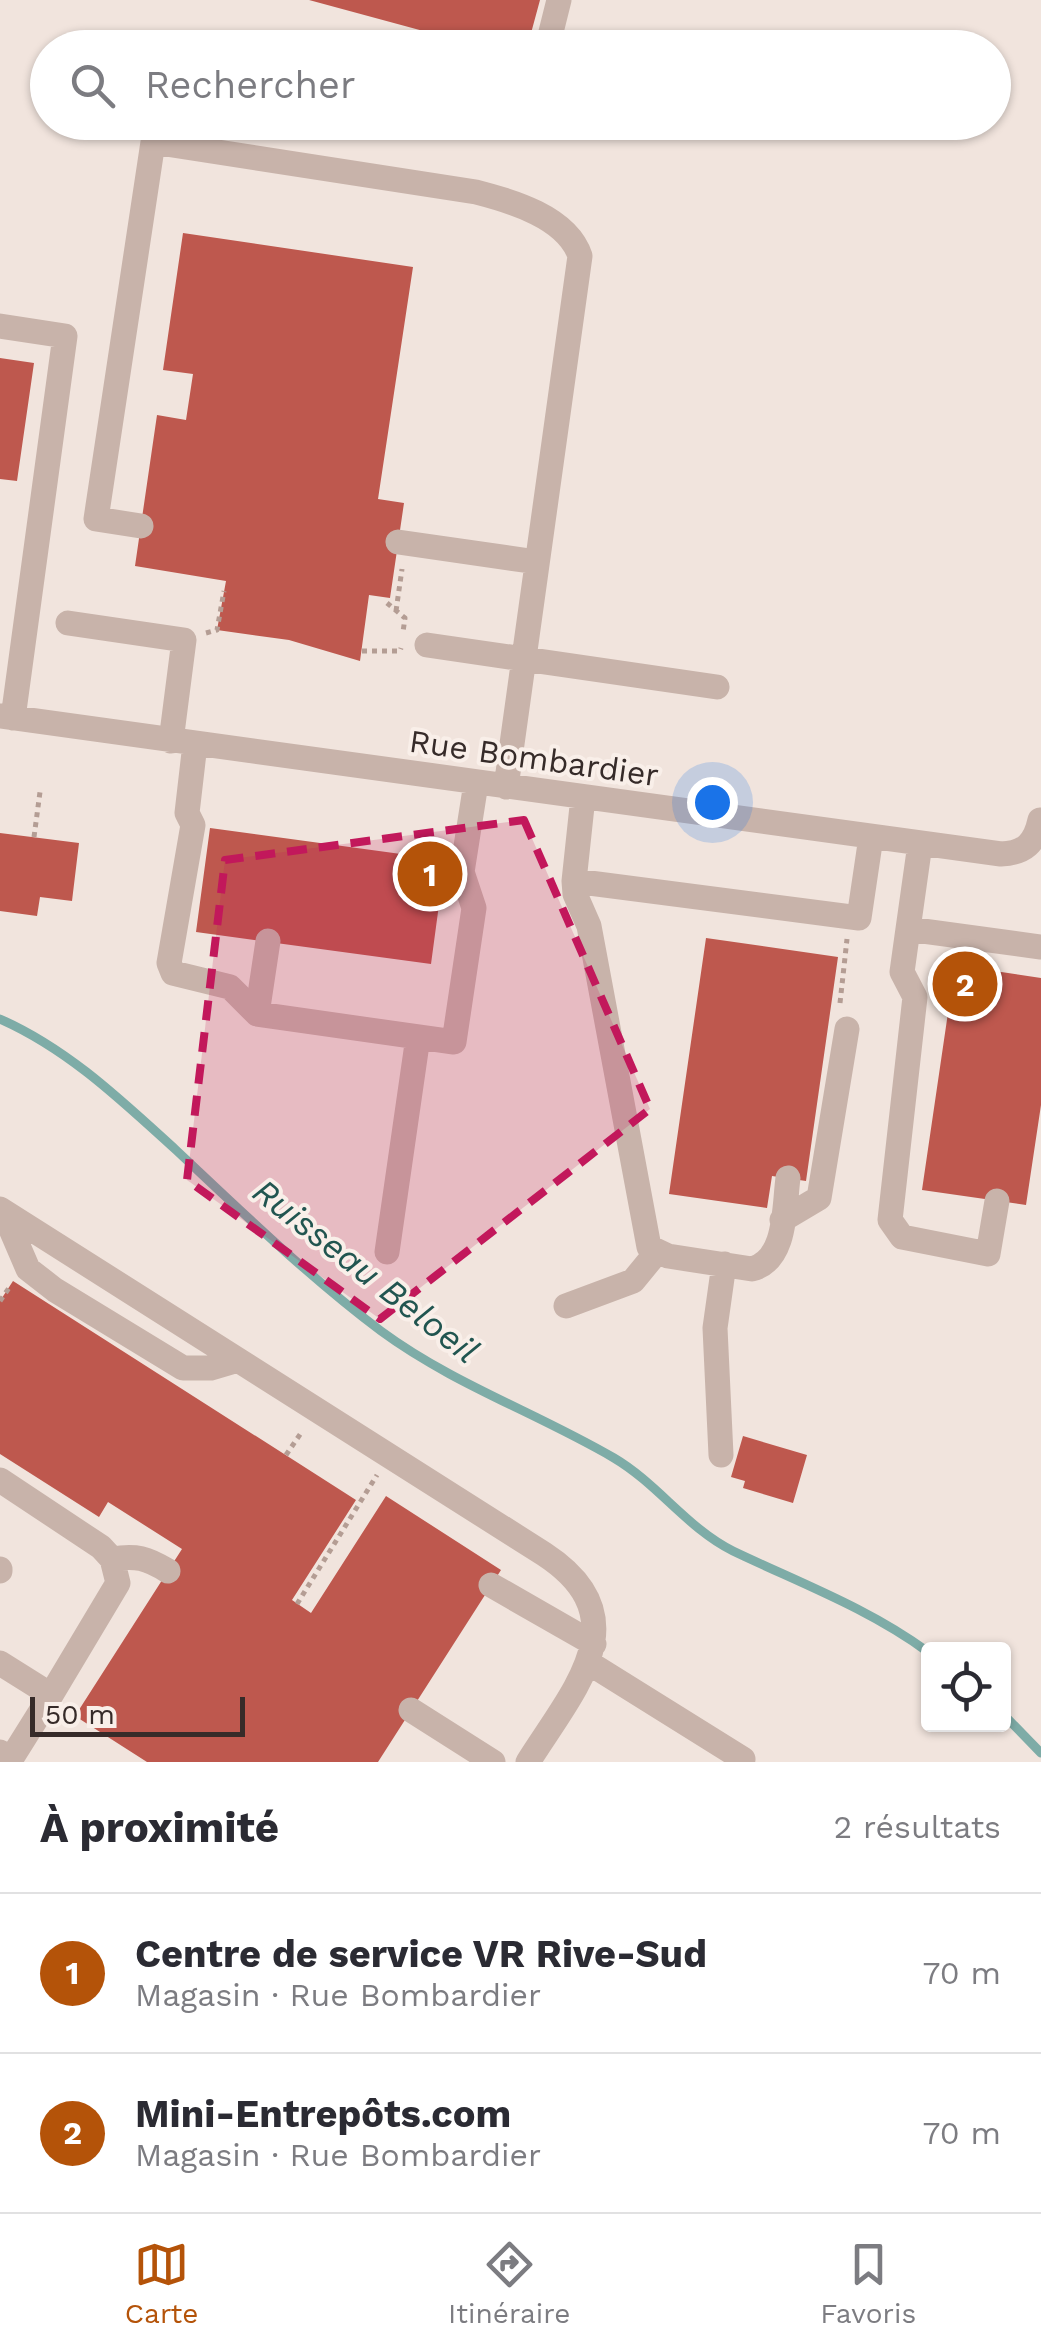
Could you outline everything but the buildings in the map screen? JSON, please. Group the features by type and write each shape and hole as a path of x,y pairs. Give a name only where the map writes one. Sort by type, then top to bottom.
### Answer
{"street":[{"path":"552,30 559,0"},
{"path":"142,526 96,519 153,142 476,192 523,206 569,237 577,246 579,267 506,787"},
{"path":"0,326 65,336 6,717"},
{"path":"398,542 536,562"},
{"path":"68,623 184,640 183,743 187,814 193,825 169,963 173,972 230,987 257,1014 454,1042 474,908 462,872 476,783"},
{"path":"427,646 718,687"},
{"name":"Rue Bombardier","path":"6,717 1000,854 1018,852 1034,840 1040,820"},
{"path":"583,797 575,894 589,926 645,1239 656,1253 752,1269 762,1266 778,1247 788,1178"},
{"path":"574,881 859,918 872,837"},
{"path":"920,844 902,972 916,997 890,1220 902,1237 988,1254 996,1201"},
{"path":"908,929 1041,948"},
{"path":"257,1014 268,942"},
{"path":"782,1220 820,1198 843,1020"},
{"path":"387,1252 418,1037"},
{"path":"1,1212 28,1269 56,1290 183,1368 210,1368 238,1360"},
{"path":"1,1212 562,1566 574,1578 594,1613 592,1653 528,1762"},
{"path":"566,1306 633,1281 656,1253"},
{"path":"722,1454 716,1328 724,1264"},
{"path":"0,1480 90,1537 112,1559 118,1584 11,1759 0,1752"},
{"path":"112,1559 135,1555 168,1570"},
{"path":"491,1585 743,1759 741,1762"},
{"path":"0,1664 51,1695"},
{"path":"411,1710 493,1762"}],"path":[{"path":"396,611 401,578"},
{"path":"214,630 224,591"},
{"path":"362,651 400,651 404,618 387,603"},
{"path":"34,837 40,792"},
{"path":"843,1020 847,943"},
{"path":"942,978 953,979"},
{"path":"286,1455 308,1422"},
{"path":"297,1604 380,1469"}],"highlighted area":[{"path":"524,820 650,1109 380,1319 187,1180 225,860"}],"waterway":[{"name":"Ruisseau Beloeil","path":"0,1019 48,1045 93,1077 301,1266 381,1331 466,1383 614,1458 733,1551 858,1609 921,1647"},
{"name":"Ruisseau Beloeil","path":"1011,1722 1041,1753"}],"place":[{"name":"Centre de service VR Rive-Sud","path":"430,874"},
{"name":"Mini-Entrepôts.com","path":"965,984"}]}
